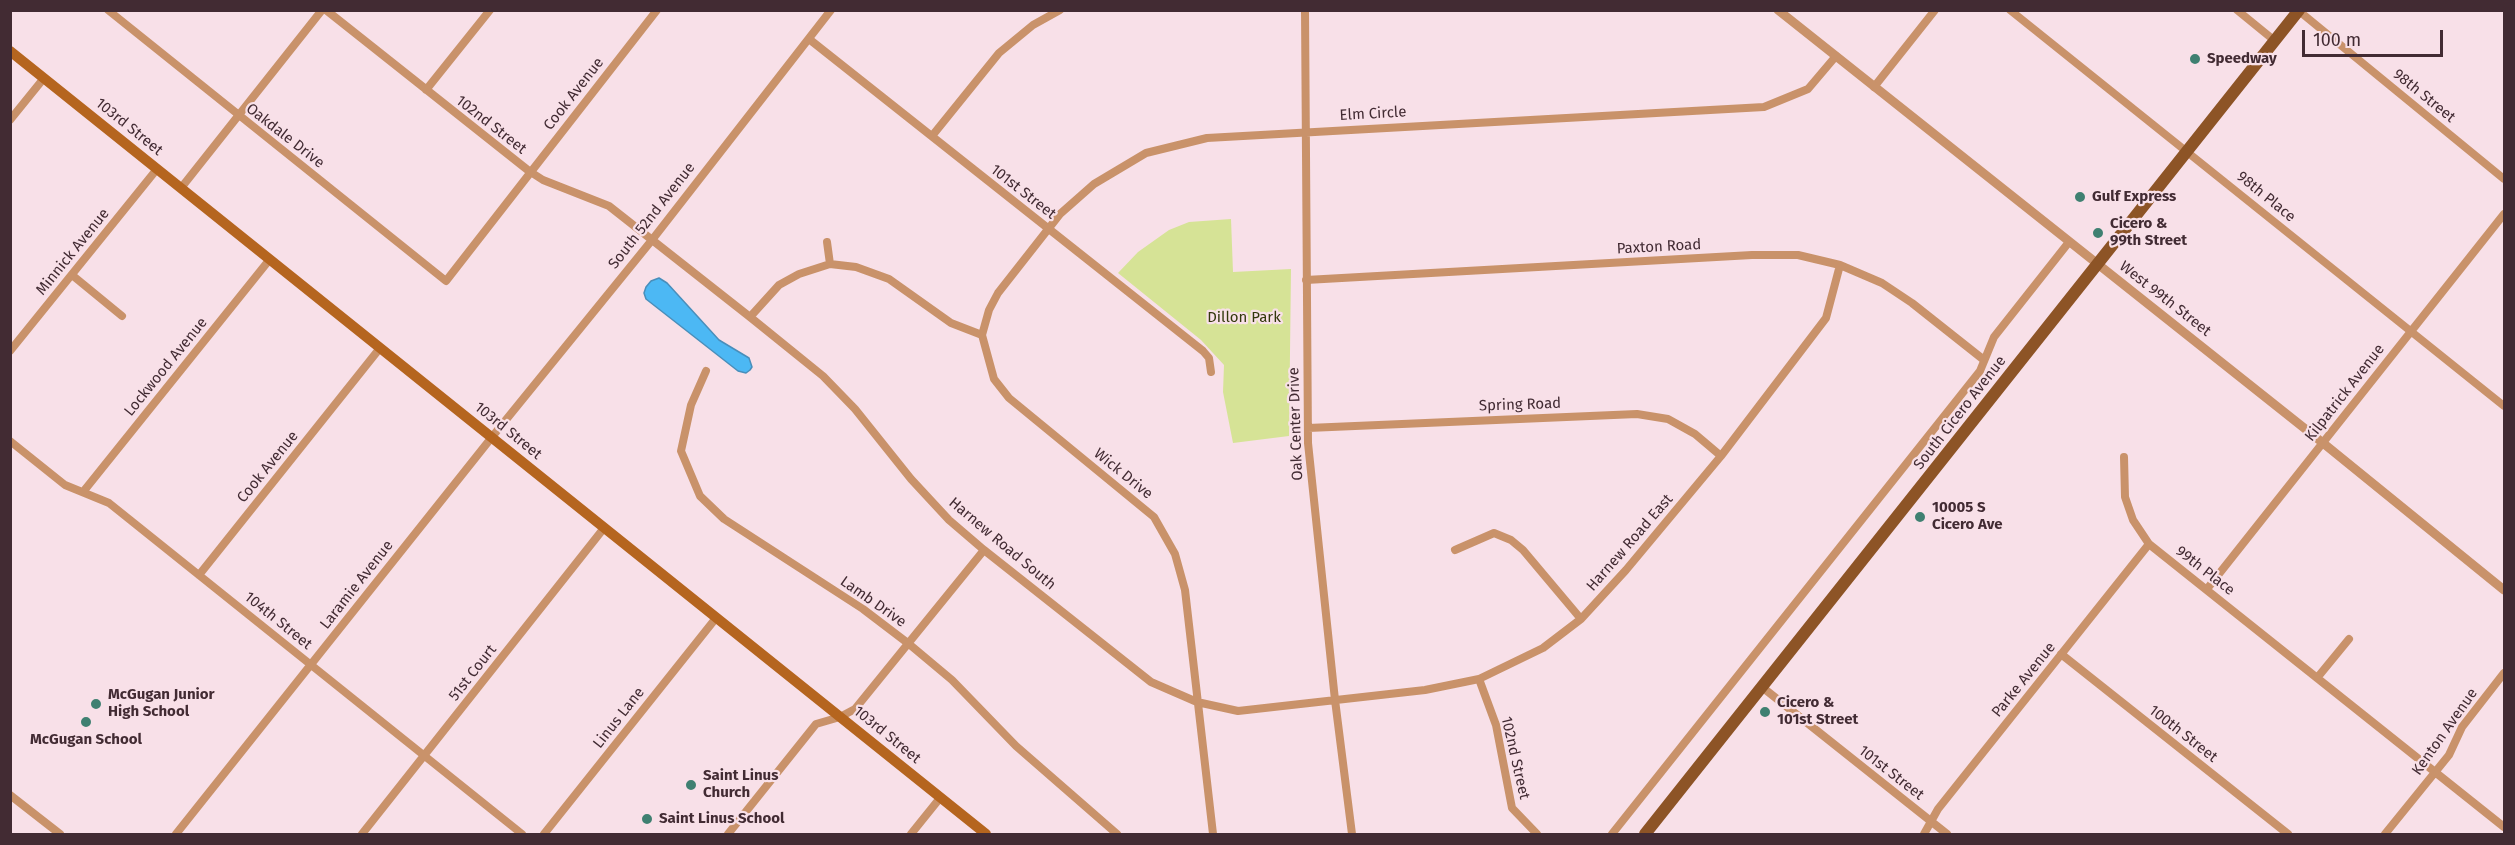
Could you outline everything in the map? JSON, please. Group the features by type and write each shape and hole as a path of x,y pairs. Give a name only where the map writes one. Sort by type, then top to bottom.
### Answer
{"main road":[{"name":"South Cicero Avenue","path":"1645,834 2299,10"},
{"name":"103rd Street","path":"10,51 986,834"}],"street":[{"name":"Oakdale Drive","path":"108,10 446,281"},
{"path":"181,188 324,10"},
{"name":"102nd Street","path":"324,10 529,171 543,180 609,206 652,240"},
{"path":"426,90 490,10"},
{"name":"Cook Avenue","path":"446,281 529,171 657,10"},
{"name":"South 52nd Avenue","path":"492,437 652,240 831,10"},
{"path":"932,136 999,53 1033,25 1060,10"},
{"name":"Oak Center Drive","path":"1305,10 1308,428 1313,501 1352,834"},
{"name":"West 99th Street","path":"1778,10 2323,443 2505,591"},
{"path":"1874,87 1935,10"},
{"name":"98th Place","path":"2010,10 2505,406"},
{"path":"2237,10 2275,41"},
{"name":"98th Street","path":"2299,10 2505,179"},
{"name":"101st Street","path":"809,39 1203,351 1209,358 1211,372"},
{"name":"Elm Circle","path":"982,335 989,310 998,293 1060,214 1094,184 1146,153 1207,138 1764,107 1808,89 1836,56"},
{"path":"10,120 44,78"},
{"name":"Minnick Avenue","path":"10,351 157,169"},
{"name":"Kilpatrick Avenue","path":"2207,589 2505,214"},
{"name":"Harnew Road South","path":"652,240 823,376 855,409 911,478 949,520 1151,682 1197,702 1238,711 1335,700"},
{"path":"827,242 830,264"},
{"name":"South Cicero Avenue","path":"1612,834 1980,371 1994,337 2069,242"},
{"name":"Paxton Road","path":"1306,280 1752,255 1798,255 1840,265 1882,283 1912,303 1984,360"},
{"name":"Lockwood Avenue","path":"82,492 270,259"},
{"path":"750,316 768,295 785,282 830,264 856,267 879,274 902,287 951,323 982,335"},
{"name":"Harnew Road East","path":"1335,700 1425,690 1479,679 1543,648 1581,619 1626,570 1720,456 1826,318 1840,265"},
{"path":"72,275 122,316"},
{"name":"Wick Drive","path":"982,335 994,379 1009,399 1142,506 1162,528 1175,554 1181,573 1213,834"},
{"name":"Cook Avenue","path":"199,575 380,348"},
{"name":"Lamb Drive","path":"706,371 691,405 681,451 700,496 724,519 863,609 909,644 952,680 1016,746 1117,834"},
{"name":"Spring Road","path":"1308,428 1637,414 1668,419 1695,434 1720,456"},
{"name":"Laramie Avenue","path":"176,834 492,437"},
{"name":"104th Street","path":"10,441 65,485 109,502 522,834"},
{"name":"99th Place","path":"2124,458 2126,497 2133,520 2149,544 2505,827"},
{"name":"51st Court","path":"362,834 604,528"},
{"path":"1455,550 1494,533 1511,540 1523,550 1581,619"},
{"name":"Parke Avenue","path":"1924,834 1938,809 2149,544"},
{"path":"728,834 816,724 840,717 855,708 984,550"},
{"name":"Linus Lane","path":"544,834 716,618"},
{"path":"2317,678 2349,639"},
{"name":"100th Street","path":"2061,654 2288,834"},
{"name":"Kenton Avenue","path":"2385,834 2436,772 2454,746 2462,728 2505,673"},
{"name":"102nd Street","path":"1479,679 1496,725 1512,808 1537,834"},
{"name":"101st Street","path":"1762,687 1947,834"},
{"path":"10,795 60,834"},
{"path":"911,834 940,798"}],"green space":[{"name":"Dillon Park","path":"1231,219 1233,272 1291,269 1289,436 1233,443 1223,392 1224,365 1201,340 1118,273 1138,252 1169,230 1189,222"}],"water":[{"path":"659,278 667,283 719,340 749,358 752,367 750,370 746,373 738,371 646,299 644,293 646,287 651,281"}],"place":[{"name":"Speedway","path":"2195,59"},
{"name":"Gulf Express","path":"2080,197"},
{"name":"Cicero & 99th Street","path":"2098,233"},
{"name":"10005 S Cicero Ave","path":"1920,517"},
{"name":"McGugan Junior High School","path":"96,704"},
{"name":"Cicero & 101st Street","path":"1765,712"},
{"name":"McGugan School","path":"86,722"},
{"name":"Saint Linus Church","path":"691,785"},
{"name":"Saint Linus School","path":"647,819"}]}
